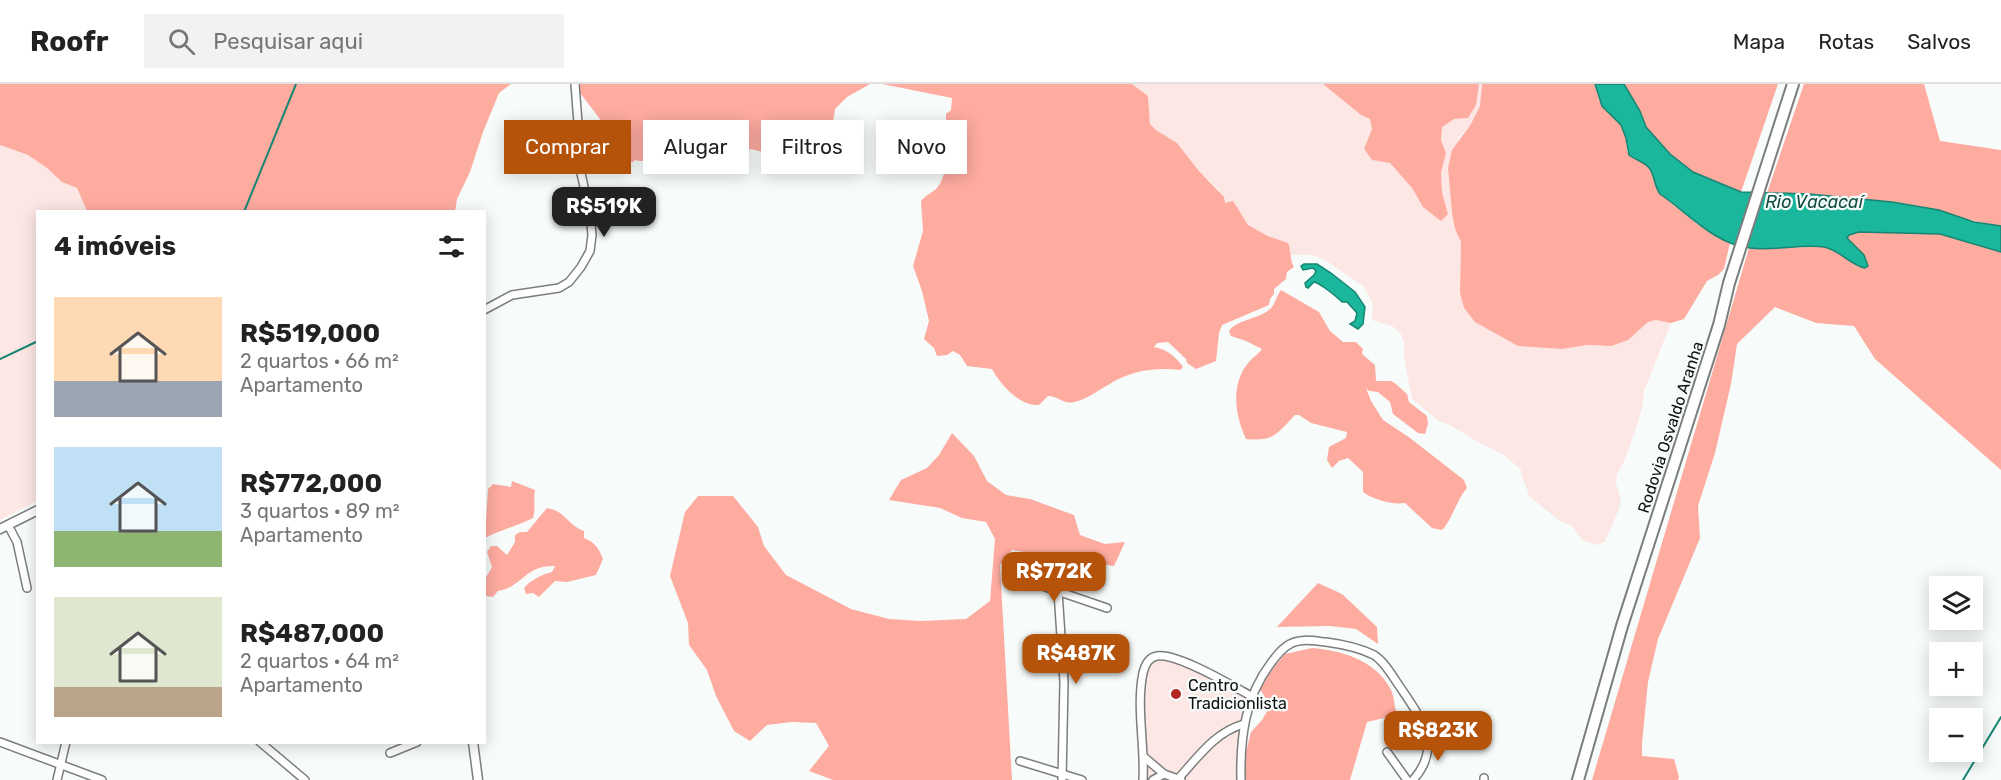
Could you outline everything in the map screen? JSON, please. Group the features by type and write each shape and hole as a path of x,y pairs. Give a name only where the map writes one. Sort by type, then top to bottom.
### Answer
{"highway":[{"name":"Rodovia Osvaldo Aranha","path":"1578,780 1622,626 1722,318 1729,283 1793,84"}],"street":[{"path":"486,309 512,295 551,290 569,282 590,251 592,235 590,213 575,147 578,123 575,84"},
{"path":"27,588 17,542 4,527 36,511"},
{"path":"1010,575 1107,608"},
{"path":"1058,591 1064,682 1062,776"},
{"path":"1241,780 1244,724 1251,696 1261,675 1277,654 1291,643 1305,640 1339,644 1375,656 1387,669 1427,731 1426,762 1413,780"},
{"path":"1143,780 1141,692 1143,670 1149,659 1158,655 1173,657 1251,696"},
{"path":"1144,757 1164,774 1180,779 1208,745 1223,732 1244,724"},
{"path":"0,742 102,780"},
{"path":"57,780 66,744"},
{"path":"262,744 305,780"},
{"path":"390,753 412,744"},
{"path":"473,744 478,780"},
{"path":"1387,752 1407,780"},
{"path":"1020,761 1062,776 1082,780"},
{"path":"1153,780 1164,774"}],"shaded area":[{"path":"0,84 511,84 499,93 470,172 457,199 455,210 87,210 77,188 62,182 28,155 0,145"},
{"path":"578,84 870,84 847,97 835,109 833,120 761,120 761,152 749,150 749,120 643,120 643,161 633,162 631,162 631,120 599,120 580,93"},
{"path":"882,84 1132,84 1148,96 1150,124 1177,143 1198,170 1224,197 1225,203 1233,201 1248,225 1268,236 1288,243 1294,267 1287,272 1286,279 1274,289 1269,305 1222,325 1216,361 1196,369 1187,363 1186,359 1168,342 1157,343 1154,347 1174,357 1183,367 1180,370 1161,369 1134,373 1074,402 1048,396 1039,405 1025,402 1005,388 992,369 967,366 960,355 953,351 947,355 937,356 934,348 924,339 929,321 913,266 923,231 921,201 936,189 944,174 967,174 967,120 946,120 946,114 951,110 952,98"},
{"path":"1132,84 1323,84 1361,115 1370,119 1372,129 1364,149 1372,160 1390,163 1412,188 1423,207 1448,213 1442,192 1441,173 1446,153 1441,140 1442,126 1476,104 1479,84 1482,84 1480,106 1471,124 1459,138 1448,168 1452,213 1455,229 1461,242 1460,293 1475,321 1518,346 1562,349 1588,345 1601,346 1628,340 1648,322 1656,320 1671,323 1644,391 1637,426 1617,474 1616,483 1621,500 1605,542 1596,545 1582,540 1572,526 1560,521 1529,496 1521,470 1504,455 1439,421 1412,399 1401,334 1392,326 1372,320 1373,304 1363,286 1328,262 1313,255 1290,255 1291,250 1277,240 1248,225 1233,204 1225,203 1218,189 1198,170 1177,143 1150,124 1148,96"},
{"path":"1323,84 1479,84 1476,105 1468,118 1454,119 1442,127 1441,140 1446,153 1441,173 1442,192 1448,214 1441,221 1423,207 1412,188 1390,163 1372,160 1364,149 1372,129 1370,119 1361,115"},
{"path":"1482,84 1595,84 1599,100 1621,125 1626,138 1627,151 1630,156 1646,164 1650,169 1660,194 1697,224 1730,243 1724,269 1707,281 1684,319 1671,323 1656,320 1648,322 1628,340 1611,346 1588,345 1562,349 1518,346 1475,322 1464,308 1460,293 1461,242 1455,229 1452,213 1448,168 1452,150 1471,124 1480,106"},
{"path":"1624,84 1778,84 1741,192 1693,172 1670,154 1646,127 1640,111"},
{"path":"1804,84 1924,84 1940,141 2001,150 2001,226 1911,205 1767,193"},
{"path":"0,145 28,155 62,182 77,188 87,210 36,210 36,502 0,520"},
{"path":"1859,232 1940,234 2001,252 2001,470 1875,359 1854,326 1816,323 1775,307 1737,344 1731,384 1715,453 1698,506 1700,538 1658,639 1648,682 1642,756 1674,759 1678,780 1592,780 1749,248 1826,247 1856,265 1867,260 1847,238"},
{"path":"1281,290 1319,312 1330,331 1343,342 1356,342 1363,349 1362,354 1375,365 1376,381 1391,381 1396,384 1407,394 1409,402 1427,416 1428,424 1425,434 1418,433 1393,414 1390,402 1378,392 1369,391 1366,388 1383,420 1464,480 1467,488 1442,530 1432,528 1405,503 1383,501 1363,492 1363,472 1348,458 1339,461 1332,468 1327,460 1329,447 1346,438 1347,432 1311,423 1295,415 1269,438 1246,439 1237,410 1237,390 1243,371 1262,349 1231,336 1229,331 1238,324 1268,311"},
{"path":"952,433 974,456 987,481 1006,495 1030,499 1074,515 1080,535 1105,544 1125,542 1114,566 1012,550 1000,565 1012,780 833,780 809,771 829,746 816,723 792,722 767,725 750,741 734,731 716,696 707,670 689,645 688,623 670,576 685,512 698,496 733,496 758,527 764,546 786,575 851,609 889,619 921,621 966,619 990,601 995,539 986,522 962,518 940,508 889,500 901,480 927,468 939,455"},
{"path":"512,481 535,490 533,518 486,538 488,489 493,484 511,487"},
{"path":"547,508 559,512 573,525 584,531 584,538 596,546 600,552 603,559 596,575 567,582 555,581 539,597 533,593 526,594 524,588 526,585 552,572 555,566 545,566 530,572 513,586 498,591 493,597 486,596 486,577 492,567 487,552 491,546 497,546 507,555 515,542 515,535 527,532"},
{"path":"1318,583 1342,594 1377,627 1378,644 1356,629 1330,626 1277,627"},
{"path":"1312,648 1345,654 1375,670 1391,690 1396,711 1384,718 1367,722 1350,780 1244,780 1245,756 1251,732 1262,720 1270,706 1260,689 1285,654"},
{"path":"1173,657 1251,696 1241,780 1143,780 1141,692 1149,659"}],"water":[{"name":"Rio Vacacaí","path":"1595,84 1624,84 1640,111 1646,127 1670,154 1693,172 1741,192 1809,194 1892,202 1939,210 1974,222 2001,226 2001,252 1940,234 1859,232 1849,235 1847,238 1864,255 1868,266 1865,268 1824,247 1759,249 1725,241 1702,227 1660,194 1652,172 1643,163 1629,155 1621,125 1602,106"},
{"path":"1317,264 1355,292 1365,307 1363,324 1358,329 1350,324 1355,321 1357,313 1347,302 1342,302 1317,283 1314,282 1308,288 1306,287 1305,283 1316,271 1313,268 1303,270 1301,266"}],"waterway":[{"path":"245,210 296,84"},
{"path":"0,359 36,342"},
{"path":"1963,780 2001,717"}],"place":[{"name":"Centro Tradicionlista","path":"1176,694"}]}
